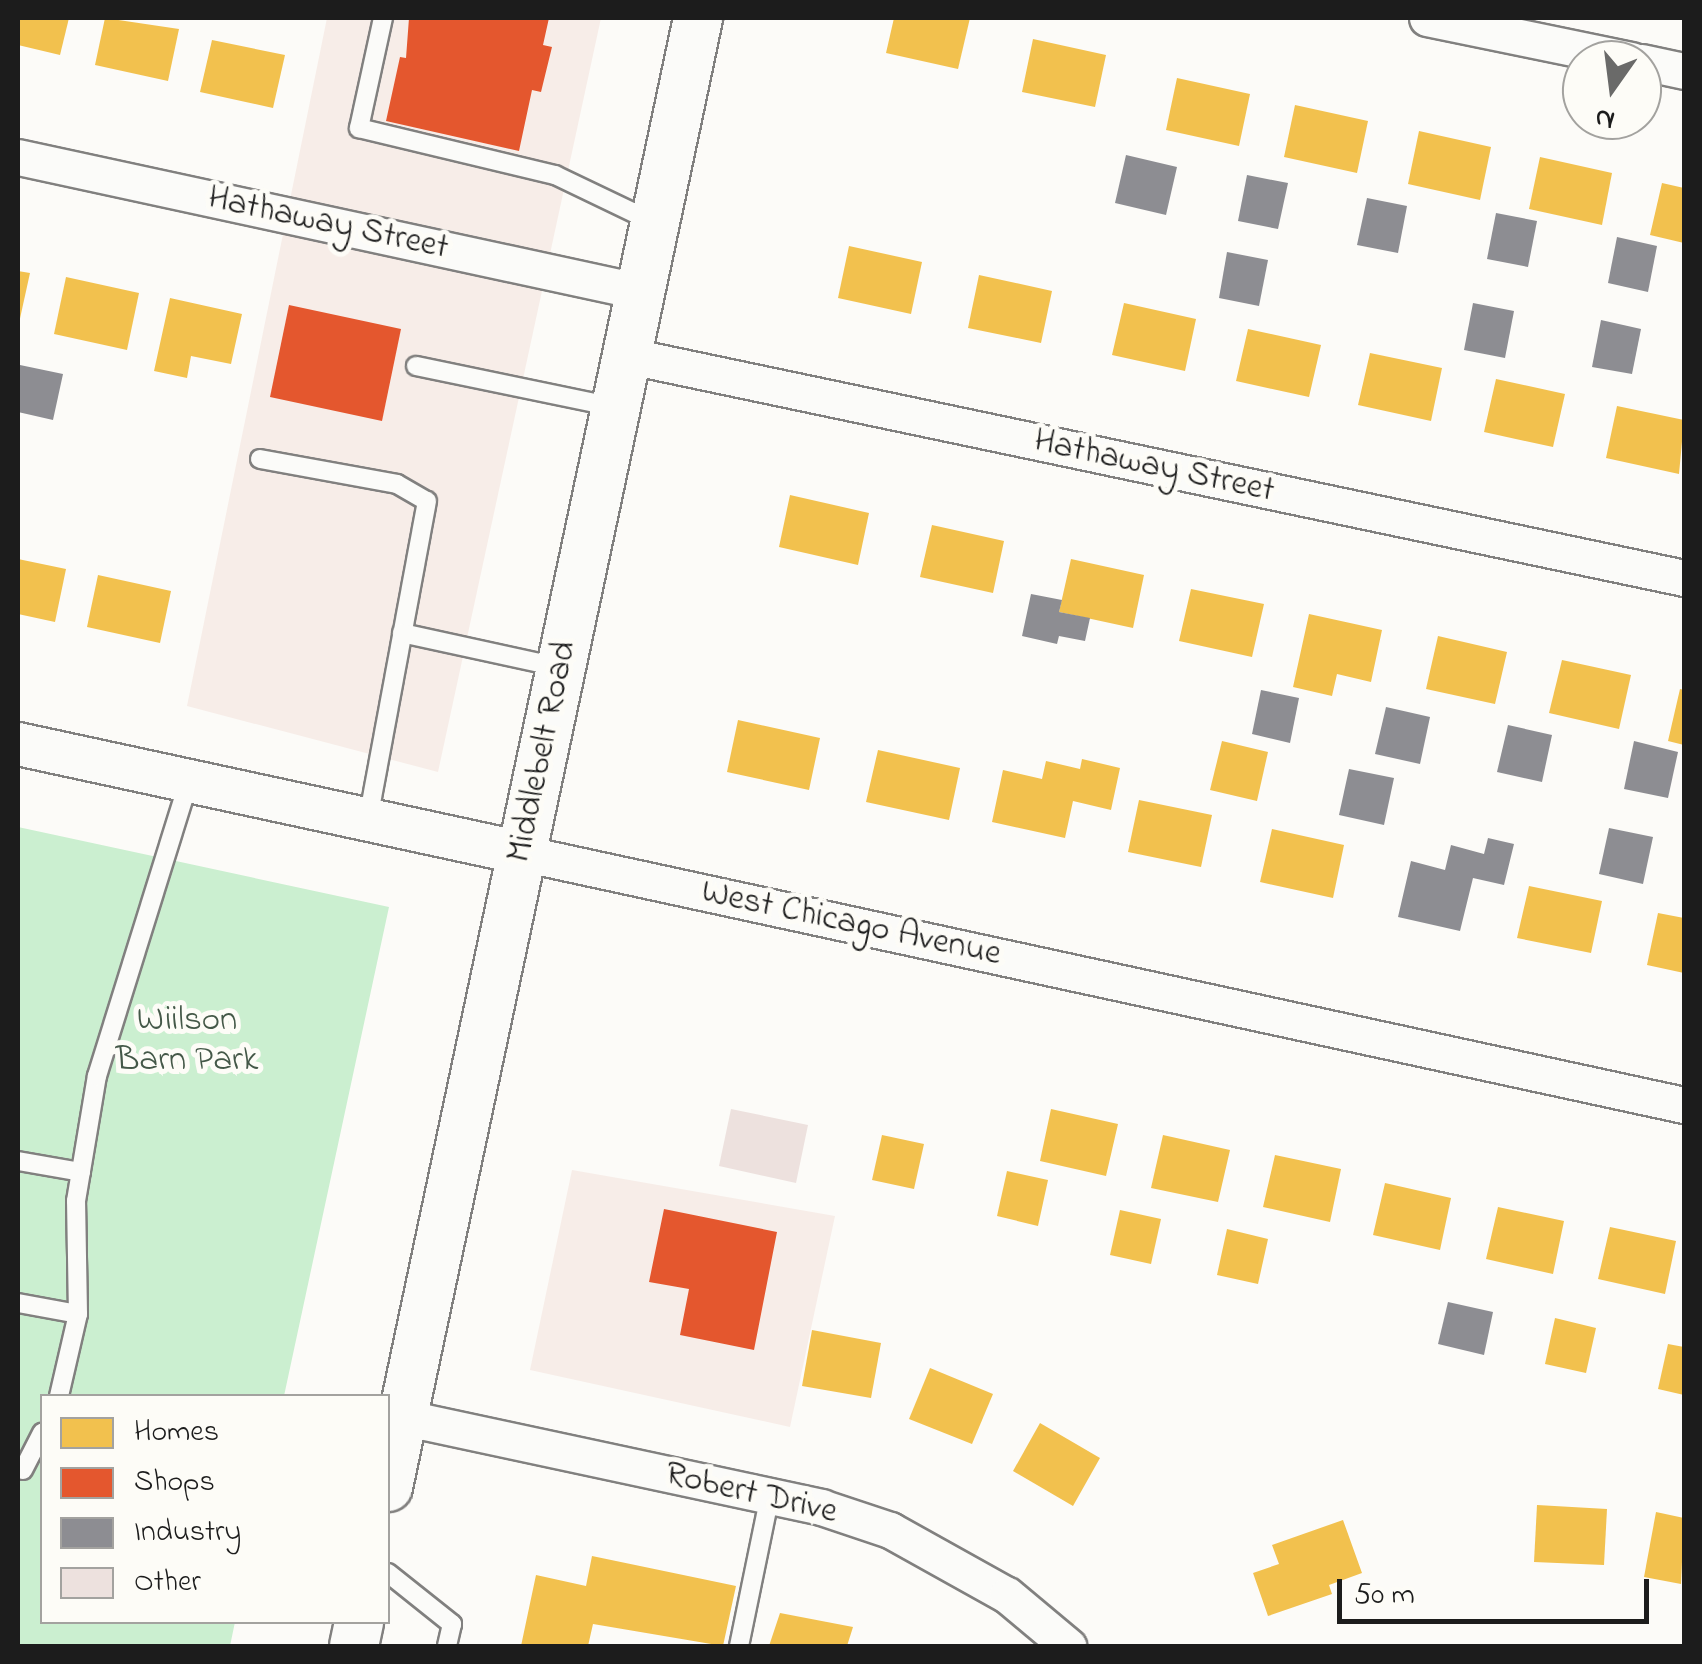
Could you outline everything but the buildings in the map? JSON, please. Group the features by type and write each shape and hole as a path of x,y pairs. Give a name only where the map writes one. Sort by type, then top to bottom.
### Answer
{"main road":[{"name":"Middlebelt Road","path":"390,1478 698,18"}],"street":[{"path":"1427,18 1562,46"},
{"name":"Hathaway Street","path":"18,157 638,291"},
{"name":"Hathaway Street","path":"625,354 1684,578"},
{"name":"West Chicago Avenue","path":"18,744 1684,1104"},
{"name":"Robert Drive","path":"402,1416 770,1496 890,1530 1007,1595 1068,1646"}],"lane":[{"path":"383,18 359,128 554,175 653,222"},
{"path":"416,366 614,407"},
{"path":"260,458 396,484 427,501 368,820"},
{"path":"402,632 560,668"},
{"path":"59,1394 78,1314 81,1172 97,1076 190,781"},
{"path":"18,1160 81,1172"},
{"path":"18,1303 78,1314"},
{"path":"23,1470 40,1437"},
{"path":"739,1646 770,1496"},
{"path":"390,1575 452,1624 447,1646"}],"shaded area":[{"path":"327,18 601,18 438,772 187,706"},
{"path":"572,1170 835,1216 790,1427 530,1370"}],"green space":[{"name":"Wiilson Barn Park","path":"18,827 389,907 284,1394 40,1394 40,1624 235,1624 230,1646 18,1646"}]}
